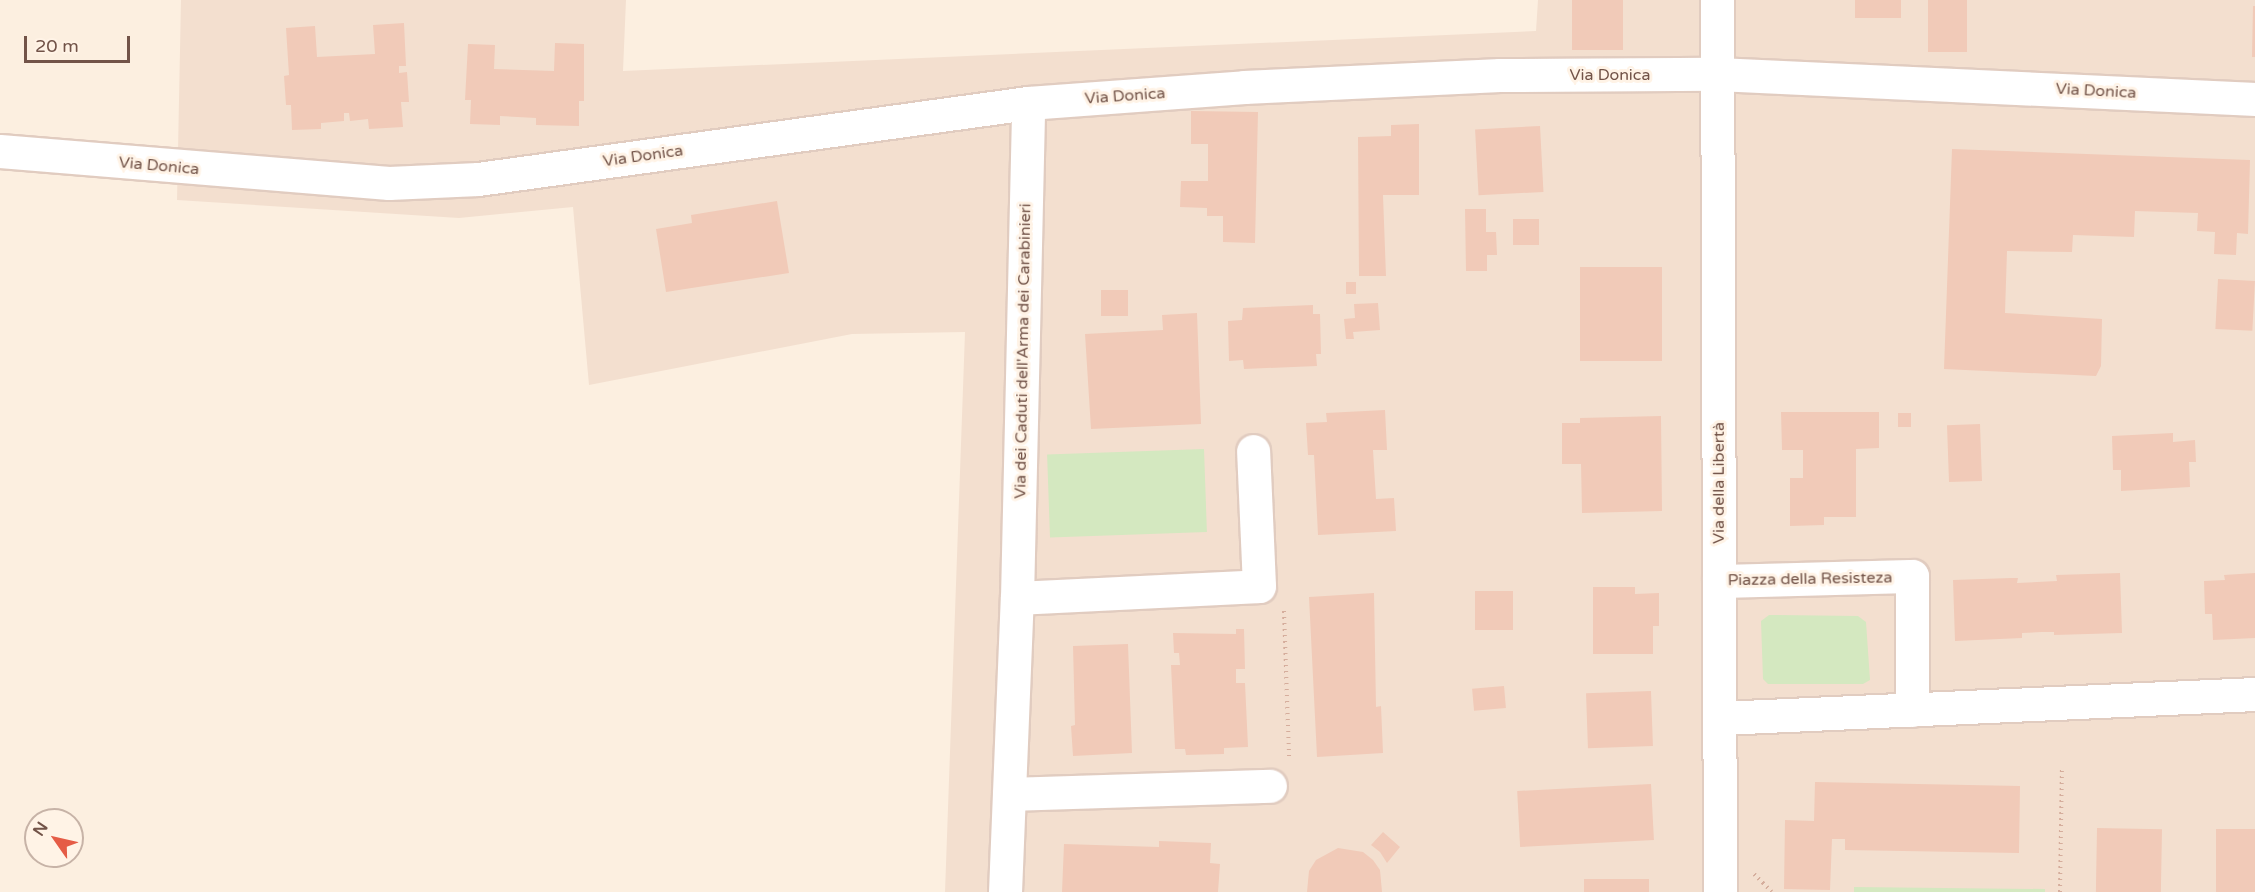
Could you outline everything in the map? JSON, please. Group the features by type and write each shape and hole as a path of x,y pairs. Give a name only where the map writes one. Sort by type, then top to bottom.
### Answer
{"street":[{"name":"Via della Libertà","path":"1717,0 1720,892"},
{"name":"Via Donica","path":"0,151 390,183 467,180 1028,103 1244,87 1500,75 1717,74 2255,99"},
{"name":"Via dei Caduti dell'Arma dei Carabinieri","path":"1005,892 1017,598 1028,103"},
{"path":"1017,598 1259,586 1253,451"},
{"name":"Piazza della Resisteza","path":"1719,580 1912,576 1912,710"},
{"path":"1721,718 2255,694"},
{"path":"1009,794 1269,786"}],"path":[{"path":"1259,586 1283,604 1290,784 1269,786"},
{"path":"2060,892 2062,765"}],"shaded area":[{"path":"181,0 626,0 623,71 1536,31 1538,0 2255,0 2255,892 945,892 965,332 852,334 589,385 573,207 459,218 177,200"}],"green space":[{"path":"1204,449 1207,532 1050,537 1047,454"},
{"path":"1769,615 1858,616 1866,622 1870,680 1863,684 1768,684 1763,679 1761,621"},
{"path":"1854,887 2045,889 2045,892 1854,892"}],"building":[{"path":"1572,0 1623,0 1623,50 1572,50"},
{"path":"1855,0 1901,0 1901,18 1855,18"},
{"path":"1928,0 1967,0 1967,52 1928,52"},
{"path":"2253,6 2255,6 2255,57 2252,57"},
{"path":"404,23 406,66 399,66 399,73 407,72 409,102 401,102 403,127 369,129 368,119 350,121 349,113 344,113 344,121 321,123 321,129 292,130 291,105 286,105 284,76 289,75 286,28 315,26 317,57 375,54 373,25"},
{"path":"555,43 584,44 584,101 579,101 579,126 536,125 536,118 500,116 500,125 470,124 471,100 465,100 468,44 495,45 494,69 554,71"},
{"path":"1191,111 1258,112 1255,243 1223,242 1223,216 1207,216 1207,208 1180,207 1181,181 1208,181 1208,144 1191,144"},
{"path":"1419,124 1419,195 1383,195 1386,276 1359,276 1358,137 1391,136 1391,125"},
{"path":"1540,126 1543,192 1479,195 1475,129"},
{"path":"1952,149 2250,160 2248,234 2237,233 2236,255 2214,254 2215,232 2197,231 2198,213 2135,211 2134,237 2073,235 2072,252 2007,251 2005,313 2102,319 2101,366 2096,376 1944,369"},
{"path":"777,201 789,273 666,292 656,229 692,223 691,215"},
{"path":"1465,209 1486,209 1486,232 1496,232 1497,255 1487,255 1487,271 1466,271"},
{"path":"1513,219 1539,219 1539,245 1513,245"},
{"path":"1580,267 1662,267 1662,361 1580,361"},
{"path":"2218,279 2255,281 2252,331 2215,329"},
{"path":"1346,282 1356,282 1356,294 1346,294"},
{"path":"1101,290 1128,290 1128,316 1101,316"},
{"path":"1378,303 1380,330 1353,332 1354,339 1346,339 1344,319 1355,318 1354,304"},
{"path":"1313,305 1313,314 1320,314 1321,354 1316,354 1317,366 1244,369 1243,360 1229,361 1228,321 1242,320 1243,308"},
{"path":"1197,313 1201,424 1091,429 1085,334 1163,330 1162,315"},
{"path":"1385,410 1387,450 1373,450 1376,499 1394,498 1396,531 1318,535 1314,455 1308,455 1306,423 1327,422 1326,413"},
{"path":"1781,412 1879,412 1879,448 1856,449 1856,517 1824,517 1824,525 1790,526 1790,478 1803,478 1803,450 1782,450"},
{"path":"1898,413 1911,413 1911,427 1898,427"},
{"path":"1661,416 1662,511 1582,513 1581,464 1562,464 1562,423 1580,423 1580,418"},
{"path":"1980,424 1982,481 1949,482 1947,425"},
{"path":"2173,433 2173,442 2195,440 2196,462 2189,462 2190,487 2121,491 2121,470 2113,470 2112,436"},
{"path":"2120,573 2122,633 2054,635 2054,632 2042,632 2022,633 2022,638 1955,641 1953,580 2018,578 2017,583 2057,581 2056,575"},
{"path":"2255,573 2255,638 2213,640 2212,614 2205,614 2204,581 2225,580 2224,575"},
{"path":"1593,587 1635,587 1635,594 1659,593 1659,626 1653,626 1653,654 1593,654"},
{"path":"1475,591 1513,591 1513,630 1475,630"},
{"path":"1374,593 1376,707 1381,706 1383,753 1317,757 1309,597"},
{"path":"1236,629 1244,629 1245,669 1236,669 1236,683 1245,683 1248,747 1224,748 1224,754 1186,755 1185,749 1175,749 1171,665 1180,665 1179,653 1174,653 1173,633 1236,634"},
{"path":"1128,644 1132,753 1073,756 1071,726 1075,725 1073,646"},
{"path":"1504,686 1506,708 1474,711 1472,689"},
{"path":"1651,691 1653,746 1588,748 1586,693"},
{"path":"1815,782 2020,786 2019,853 1845,850 1845,839 1832,839 1830,890 1784,889 1785,820 1814,821"},
{"path":"1651,784 1654,840 1520,847 1517,791"},
{"path":"2097,828 2162,829 2161,892 2096,892"},
{"path":"2216,829 2255,829 2255,892 2216,892"},
{"path":"1383,832 1400,847 1387,863 1380,852 1371,845"},
{"path":"1159,841 1211,843 1210,863 1220,864 1218,892 1062,892 1064,844 1159,847"},
{"path":"1338,848 1363,852 1373,860 1380,870 1382,892 1307,892 1309,871 1316,860"},
{"path":"1584,879 1649,879 1649,892 1584,892"}]}
